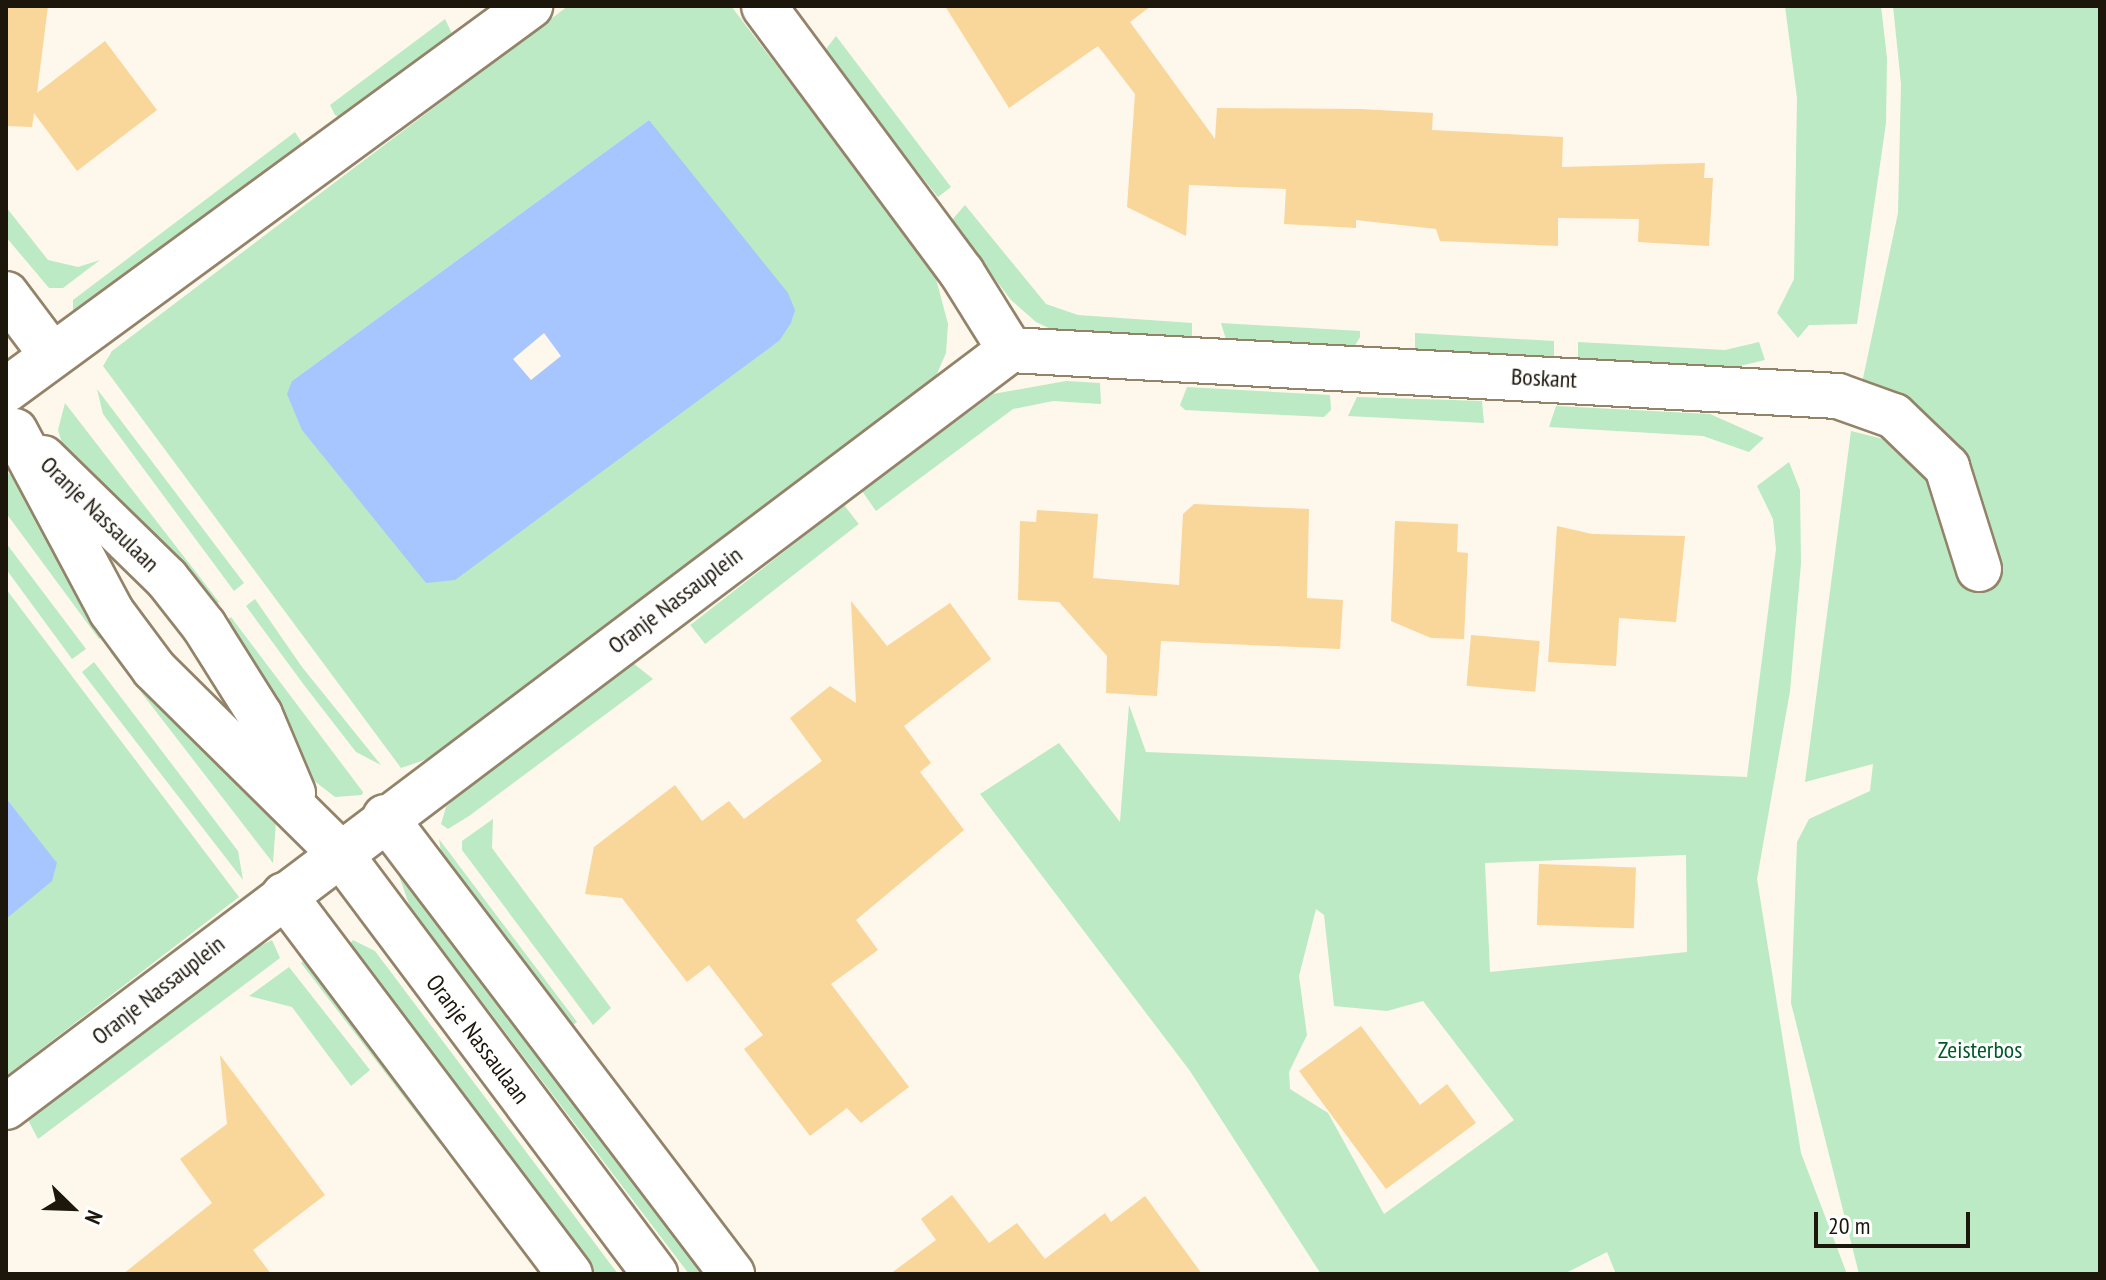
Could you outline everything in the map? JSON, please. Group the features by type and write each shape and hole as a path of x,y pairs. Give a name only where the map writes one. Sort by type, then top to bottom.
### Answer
{"street":[{"path":"9,413 52,355 530,6"},
{"path":"764,6 962,273 1010,350"},
{"path":"6,294 52,355"},
{"name":"Boskant","path":"1010,350 1853,400 1894,416 1947,467 1979,569"},
{"name":"Oranje Nassauplein","path":"6,1107 338,851 1010,350"},
{"name":"Oranje Nassaulaan","path":"9,413 111,611 154,669 299,807 338,851 655,1274"},
{"name":"Oranje Nassaulaan","path":"9,413 167,579 204,626 260,715 299,807"},
{"path":"385,817 732,1274"},
{"path":"284,895 570,1274"}],"green space":[{"path":"568,6 731,6 934,271 948,324 946,353 932,385 442,754 401,768 103,366 112,351","holes":["649,120 779,341 426,583 292,381"]},
{"path":"1785,6 1881,6 1887,58 1886,123 1857,324 1809,325 1798,338 1777,313 1794,279 1797,98"},
{"name":"Zeisterbos","path":"1893,6 2100,6 2100,1274 1859,1274 1791,1003 1797,842 1809,819 1870,791 1873,764 1805,782 1851,431 1911,446 1862,383 1898,213 1901,84"},
{"path":"445,19 454,38 345,120 335,115 330,105"},
{"path":"836,36 951,187 938,197 823,53"},
{"path":"295,132 305,148 73,319 73,300"},
{"path":"965,205 1046,304 1078,315 1192,323 1192,338 1057,332 1036,322 1011,300 951,221"},
{"path":"6,207 48,260 78,267 100,260 63,288 49,288 6,237"},
{"path":"1221,323 1360,331 1360,337 1353,349 1228,346"},
{"path":"1415,333 1554,341 1554,356 1415,355"},
{"path":"1578,342 1725,350 1759,342 1765,360 1723,370 1578,361"},
{"path":"1066,381 1100,383 1101,404 1053,401 1013,409 876,511 862,491 993,394"},
{"path":"1187,387 1330,395 1331,410 1324,417 1185,410 1180,405"},
{"path":"97,389 244,583 234,591 103,414"},
{"path":"1357,397 1482,401 1484,423 1348,416"},
{"path":"65,403 219,602 209,611 66,457 58,430"},
{"path":"1556,406 1710,414 1764,438 1749,452 1703,436 1549,427"},
{"path":"1789,462 1800,490 1801,563 1790,691 1757,879 1801,1153 1847,1274 1616,1274 1607,1252 1564,1274 1321,1274 1190,1071 980,794 1059,743 1120,822 1129,705 1146,752 1747,777 1776,549 1773,519 1757,486","holes":["1686,855 1687,952 1490,972 1485,863","1316,909 1324,915 1334,1006 1387,1011 1423,1001 1514,1120 1384,1214 1328,1113 1290,1089 1289,1072 1307,1035 1299,976"]},
{"path":"6,472 23,482 110,631 99,639 6,513"},
{"path":"844,505 859,524 705,644 690,625"},
{"path":"6,543 86,649 72,659 6,569"},
{"path":"6,589 239,897 6,1076 6,919 57,864 6,798"},
{"path":"255,599 302,667 381,765 356,752 304,685 246,606"},
{"path":"231,617 363,792 362,795 335,797 308,776 219,626"},
{"path":"121,644 276,821 273,863 110,652"},
{"path":"94,662 238,851 243,880 82,672"},
{"path":"633,663 653,679 469,816 448,829 441,824 446,807 471,783"},
{"path":"493,819 492,848 611,1008 593,1025 462,850 462,841"},
{"path":"439,839 577,1022 566,1030 443,864"},
{"path":"399,876 415,878 713,1274 689,1274 410,907"},
{"path":"272,940 280,958 38,1139 27,1118 246,953"},
{"path":"353,940 375,951 618,1274 593,1274 385,999 348,946"},
{"path":"312,953 449,1135 440,1144 301,963"},
{"path":"289,967 370,1070 351,1086 292,1007 249,996"}],"water":[{"path":"649,120 788,293 795,310 791,323 779,341 455,580 426,583 302,430 287,394 292,381","holes":["544,333 561,356 531,380 513,359"]},
{"path":"6,798 57,863 52,881 6,919"}],"building":[{"path":"6,6 48,6 37,93 105,41 157,110 77,171 34,113 32,127 6,126"},
{"path":"945,6 1151,6 1130,22 1215,139 1217,108 1360,109 1433,113 1432,130 1563,137 1562,167 1705,163 1704,178 1713,178 1709,246 1638,242 1639,219 1558,218 1558,246 1440,241 1436,229 1356,220 1356,228 1284,224 1286,189 1189,185 1186,236 1127,207 1135,94 1098,46 1009,108"},
{"path":"1194,504 1309,509 1307,598 1343,600 1340,649 1161,641 1157,696 1106,693 1107,656 1059,602 1018,600 1020,521 1036,522 1037,510 1098,514 1093,578 1179,585 1183,514"},
{"path":"1395,521 1458,524 1457,552 1468,553 1464,639 1431,638 1391,621"},
{"path":"1557,526 1592,534 1685,536 1676,622 1619,618 1616,666 1548,662"},
{"path":"851,601 887,646 950,603 991,659 904,726 931,763 920,772 964,830 856,920 878,950 831,984 909,1087 861,1123 847,1108 810,1136 744,1049 763,1035 709,965 687,982 622,898 585,894 594,847 675,785 702,821 729,801 744,819 822,761 790,718 830,686 856,703"},
{"path":"1471,635 1540,641 1535,692 1467,686"},
{"path":"1539,864 1636,867 1634,928 1537,925"},
{"path":"1361,1026 1420,1105 1447,1084 1476,1123 1386,1189 1299,1071"},
{"path":"220,1055 325,1195 253,1250 271,1274 123,1274 212,1203 180,1159 227,1124"},
{"path":"952,1195 989,1243 1017,1223 1045,1259 1105,1213 1111,1222 1145,1196 1202,1274 890,1274 936,1240 921,1219"}]}
